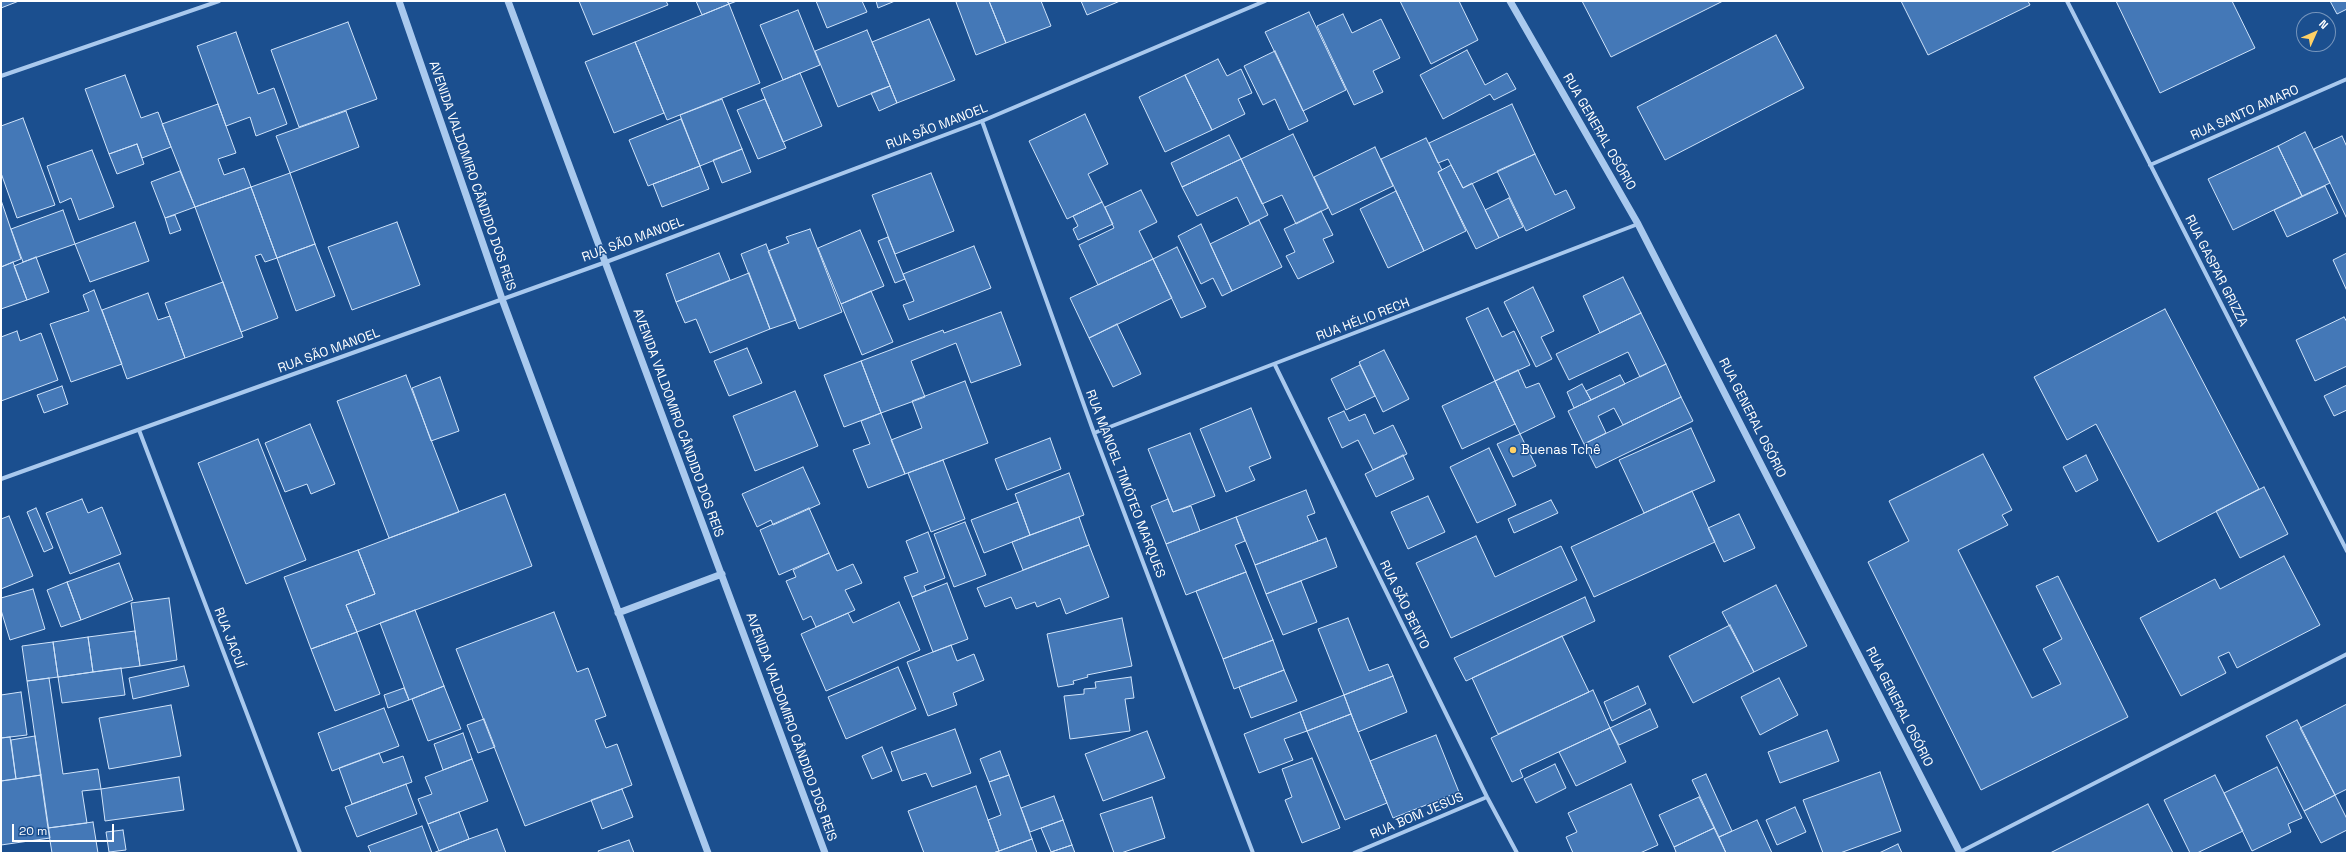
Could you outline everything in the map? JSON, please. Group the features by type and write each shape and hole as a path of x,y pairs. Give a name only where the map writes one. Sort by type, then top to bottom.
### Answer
{"street":[{"path":"1,76 219,1"},
{"name":"AVENIDA VALDOMIRO CÂNDIDO DOS REIS","path":"399,1 502,299 708,853"},
{"name":"AVENIDA VALDOMIRO CÂNDIDO DOS REIS","path":"508,1 722,574 824,853"},
{"name":"RUA SÃO MANOEL","path":"1,479 606,262 982,121 1265,1"},
{"name":"RUA GENERAL OSÓRIO","path":"1510,1 1638,224 1960,853"},
{"name":"RUA GASPAR GRIZZA","path":"2067,1 2347,551"},
{"name":"RUA SANTO AMARO","path":"2150,165 2347,80"},
{"name":"RUA MANOEL TIMÓTEO MARQUES","path":"982,121 1094,433 1253,853"},
{"name":"RUA HÉLIO RECH","path":"1094,433 1275,365 1638,224"},
{"name":"RUA SÃO BENTO","path":"1275,365 1487,796 1517,853"},
{"name":"RUA JACUÍ","path":"139,430 300,853"},
{"path":"618,613 722,574"},
{"path":"1960,853 2347,654"},
{"name":"RUA BOM JESUS","path":"1354,853 1487,796"}],"building":[{"path":"1,1 19,1 1,8"},
{"path":"579,1 666,1 668,5 593,35"},
{"path":"696,1 727,1 729,4 702,15"},
{"path":"727,1 737,1 729,4"},
{"path":"816,1 862,1 867,12 827,28"},
{"path":"876,1 895,1 878,8"},
{"path":"989,1 1006,43 976,55 956,2"},
{"path":"989,1 1041,1 1051,26 1006,43"},
{"path":"1081,1 1120,1 1087,15"},
{"path":"1400,1 1459,1 1478,40 1431,64"},
{"path":"1582,1 1723,1 1611,57"},
{"path":"1901,1 2028,1 2030,5 1928,55"},
{"path":"2116,1 2232,1 2255,48 2160,93"},
{"path":"2330,1 2347,1 2347,9 2337,14"},
{"path":"729,4 760,83 667,120 635,42"},
{"path":"798,10 820,65 783,80 760,25"},
{"path":"1309,12 1346,90 1303,111 1265,32"},
{"path":"1343,14 1352,33 1381,19 1400,58 1373,71 1383,92 1354,105 1317,26"},
{"path":"929,19 955,80 897,103 872,42"},
{"path":"348,22 377,99 299,127 271,50"},
{"path":"867,30 890,86 838,107 815,51"},
{"path":"236,32 258,94 274,88 287,124 256,136 250,117 226,126 197,46"},
{"path":"1776,35 1804,88 1665,160 1637,107"},
{"path":"635,42 664,113 614,133 585,62"},
{"path":"1467,50 1485,85 1507,73 1516,89 1494,100 1490,94 1443,119 1420,75"},
{"path":"1275,51 1308,121 1289,130 1275,99 1263,105 1244,66"},
{"path":"1218,59 1227,76 1241,69 1252,93 1238,99 1245,114 1212,130 1185,75"},
{"path":"800,73 822,126 783,142 761,89"},
{"path":"125,75 141,118 158,112 171,147 142,158 137,144 109,154 85,89"},
{"path":"1185,75 1212,130 1165,152 1139,97"},
{"path":"890,86 897,103 879,111 871,93"},
{"path":"722,99 742,149 700,166 680,115"},
{"path":"765,99 786,148 758,159 737,110"},
{"path":"218,104 236,153 218,159 224,175 244,168 251,187 195,207 162,124"},
{"path":"1512,104 1535,154 1463,188 1448,159 1438,163 1429,143"},
{"path":"346,111 359,147 290,173 276,136"},
{"path":"1085,114 1108,164 1088,174 1102,202 1067,219 1029,141"},
{"path":"23,118 55,205 17,218 1,173 1,126"},
{"path":"681,119 700,166 648,186 629,140"},
{"path":"2305,132 2330,183 2302,196 2278,146"},
{"path":"1293,134 1328,208 1296,224 1282,195 1262,204 1241,159"},
{"path":"1229,135 1241,159 1182,187 1171,163"},
{"path":"2342,136 2347,147 2347,219 2314,149"},
{"path":"1426,138 1442,170 1438,172 1466,231 1424,251 1381,159"},
{"path":"137,144 144,164 117,174 109,154"},
{"path":"2278,146 2302,196 2233,230 2208,179"},
{"path":"1375,147 1393,186 1332,215 1314,177"},
{"path":"742,149 751,172 722,183 713,160"},
{"path":"92,150 114,207 79,220 71,198 60,203 47,166"},
{"path":"1535,154 1555,195 1566,190 1575,208 1526,231 1497,171"},
{"path":"1241,159 1268,215 1250,224 1237,197 1197,216 1182,187"},
{"path":"1451,165 1463,188 1472,183 1499,238 1476,249 1438,172"},
{"path":"700,166 709,189 662,207 653,184"},
{"path":"180,171 195,207 165,218 151,182"},
{"path":"290,173 315,244 277,258 251,187"},
{"path":"931,173 954,231 895,254 872,195"},
{"path":"2325,186 2338,213 2287,237 2274,210"},
{"path":"251,187 277,258 265,262 261,254 255,256 278,318 241,332 195,207"},
{"path":"1141,190 1157,222 1139,231 1153,259 1098,285 1079,245 1114,228 1105,207"},
{"path":"1396,191 1424,251 1388,268 1360,209"},
{"path":"1509,198 1523,227 1499,238 1485,210"},
{"path":"1,200 21,259 1,267"},
{"path":"1102,202 1113,224 1078,240 1073,229 1078,226 1073,216"},
{"path":"63,210 75,244 23,262 11,229"},
{"path":"1321,211 1333,235 1323,239 1334,262 1298,279 1286,256 1295,252 1284,229"},
{"path":"175,215 181,230 170,234 165,218"},
{"path":"1259,220 1282,267 1232,291 1210,244"},
{"path":"135,222 149,261 90,282 75,244"},
{"path":"397,222 420,285 352,310 328,247"},
{"path":"1201,224 1232,291 1222,296 1213,278 1201,284 1178,236"},
{"path":"810,229 842,312 799,329 768,251 789,243 786,237"},
{"path":"860,230 884,286 841,304 818,248"},
{"path":"888,237 905,279 895,283 878,241"},
{"path":"315,244 335,296 296,311 277,258"},
{"path":"766,244 796,320 770,329 741,254"},
{"path":"974,246 991,288 909,320 903,305 914,301 903,274"},
{"path":"1177,247 1206,307 1181,318 1153,259"},
{"path":"719,253 730,280 676,302 666,274"},
{"path":"2347,253 2347,291 2333,260"},
{"path":"36,257 49,292 27,300 14,266"},
{"path":"1153,259 1172,298 1089,338 1070,298"},
{"path":"13,262 27,300 1,309 1,267"},
{"path":"749,273 770,329 710,353 696,319 685,323 676,302"},
{"path":"1623,277 1641,313 1600,333 1583,296"},
{"path":"223,282 243,337 185,358 165,303"},
{"path":"1533,287 1554,331 1541,337 1552,359 1536,367 1504,302"},
{"path":"94,290 122,364 71,382 50,324 89,311 83,295"},
{"path":"871,291 893,342 862,355 841,304"},
{"path":"148,293 158,320 170,316 185,358 127,379 102,310"},
{"path":"1488,308 1502,337 1514,331 1530,365 1495,381 1466,318"},
{"path":"2165,309 2259,489 2158,542 2096,424 2067,440 2034,377"},
{"path":"1001,312 1021,365 971,383 956,343 911,361 925,397 881,413 861,361 943,330 944,333"},
{"path":"1641,313 1666,364 1640,377 1628,352 1569,380 1556,354"},
{"path":"2344,317 2347,322 2347,366 2315,381 2296,340"},
{"path":"1117,324 1141,374 1113,387 1089,338"},
{"path":"17,331 20,341 41,333 58,380 1,401 1,337"},
{"path":"747,348 762,383 729,396 714,361"},
{"path":"1384,350 1409,399 1383,412 1359,362"},
{"path":"861,361 881,413 844,427 824,375"},
{"path":"1666,364 1681,397 1623,425 1614,408 1598,416 1606,433 1584,444 1568,411"},
{"path":"1360,365 1375,396 1346,410 1331,379"},
{"path":"1518,370 1526,388 1539,383 1555,417 1520,434 1495,381"},
{"path":"406,375 459,512 389,538 337,401"},
{"path":"1620,375 1625,384 1591,400 1586,391"},
{"path":"440,377 459,431 431,441 412,388"},
{"path":"965,381 988,443 905,474 891,440 922,428 912,401"},
{"path":"1495,381 1515,424 1462,449 1442,406"},
{"path":"1582,384 1591,400 1574,408 1567,392"},
{"path":"2347,385 2347,410 2334,416 2324,396"},
{"path":"62,386 68,404 44,413 37,395"},
{"path":"795,391 818,446 755,471 733,416"},
{"path":"1681,397 1693,421 1596,468 1584,444"},
{"path":"1251,408 1271,458 1249,467 1255,480 1226,492 1200,429"},
{"path":"1344,411 1349,421 1365,414 1374,434 1393,425 1407,454 1373,470 1358,440 1342,448 1328,418"},
{"path":"881,413 905,474 868,488 853,450 870,444 861,421"},
{"path":"310,424 335,484 311,494 307,484 285,492 265,443"},
{"path":"1691,428 1715,481 1644,513 1619,460"},
{"path":"1190,433 1215,496 1173,512 1148,449"},
{"path":"1520,434 1536,466 1513,477 1497,444"},
{"path":"1050,438 1061,469 1007,490 995,459"},
{"path":"258,439 306,560 246,584 198,463"},
{"path":"1489,448 1516,505 1477,523 1450,467"},
{"path":"1983,454 2012,510 2002,515 2008,525 1958,550 2032,698 2061,684 2043,649 2062,639 2036,586 2058,576 2128,717 1981,790 1868,562 1909,541 1889,501"},
{"path":"1403,455 1414,479 1376,497 1365,474"},
{"path":"2086,455 2098,480 2076,492 2063,467"},
{"path":"943,460 965,519 931,532 908,473"},
{"path":"803,467 820,504 773,525 771,520 757,527 742,494"},
{"path":"1069,473 1084,515 1030,535 1015,494"},
{"path":"2264,487 2288,534 2240,558 2216,511"},
{"path":"1306,490 1315,513 1307,516 1318,541 1255,565 1236,517"},
{"path":"1692,491 1715,542 1594,597 1571,547"},
{"path":"505,494 532,566 357,632 346,605 375,594 358,550"},
{"path":"1428,496 1445,532 1408,549 1391,512"},
{"path":"82,499 88,513 102,507 121,554 70,574 46,513"},
{"path":"1168,499 1173,512 1191,506 1200,531 1166,544 1151,506"},
{"path":"1551,500 1558,513 1514,533 1508,519"},
{"path":"1018,502 1030,535 984,553 971,520"},
{"path":"36,508 53,548 44,552 27,512"},
{"path":"809,508 829,553 779,575 760,530"},
{"path":"1739,514 1755,548 1724,562 1708,528"},
{"path":"9,516 33,576 1,589 1,519"},
{"path":"1079,517 1089,545 1023,570 1012,542"},
{"path":"1236,517 1245,541 1235,545 1246,572 1186,595 1166,544"},
{"path":"965,522 986,575 954,587 934,534"},
{"path":"928,532 945,578 924,586 926,591 912,597 904,577 918,572 906,541"},
{"path":"1476,536 1495,577 1561,546 1577,580 1451,638 1416,563"},
{"path":"1326,538 1337,567 1266,594 1255,565"},
{"path":"1089,545 1109,597 1066,614 1060,598 1037,607 1035,602 1016,609 1011,597 985,607 977,588"},
{"path":"358,550 375,594 346,605 357,632 311,649 284,577"},
{"path":"829,553 837,571 853,564 862,583 845,590 855,610 816,627 811,616 803,620 786,581 796,577 793,570"},
{"path":"2284,556 2320,625 2237,668 2229,652 2218,657 2226,673 2181,696 2140,618 2215,579 2220,589"},
{"path":"119,563 133,600 81,620 67,582"},
{"path":"1246,572 1273,640 1223,659 1196,591"},
{"path":"1301,581 1317,622 1283,635 1266,594"},
{"path":"67,582 81,620 61,627 47,590"},
{"path":"947,583 968,639 933,652 912,597"},
{"path":"1776,585 1807,646 1754,672 1722,612"},
{"path":"33,589 45,629 10,640 1,610 1,598"},
{"path":"1585,597 1595,621 1466,681 1454,658"},
{"path":"169,598 177,660 140,666 131,603"},
{"path":"899,602 920,650 826,691 801,634 848,613 853,623"},
{"path":"415,610 444,686 409,700 380,623"},
{"path":"554,612 577,672 588,668 606,716 595,720 606,748 617,744 632,785 525,826 456,649"},
{"path":"1122,618 1132,666 1087,675 1088,677 1073,681 1074,684 1058,687 1047,634"},
{"path":"1348,618 1369,671 1388,664 1393,676 1344,695 1318,629"},
{"path":"1730,625 1754,672 1693,703 1669,656"},
{"path":"135,631 140,666 93,672 88,637"},
{"path":"357,632 380,694 335,711 311,649"},
{"path":"1562,636 1589,692 1498,734 1472,678"},
{"path":"88,637 93,672 58,677 53,642"},
{"path":"1273,640 1284,670 1234,689 1223,659"},
{"path":"53,642 58,677 27,681 22,646"},
{"path":"951,645 957,661 974,654 984,680 953,693 957,705 928,716 907,662"},
{"path":"184,666 189,686 133,699 129,678"},
{"path":"898,667 916,709 846,739 828,697"},
{"path":"121,668 125,695 62,703 58,677"},
{"path":"1284,670 1297,701 1251,718 1239,687"},
{"path":"1393,676 1407,712 1358,732 1344,695"},
{"path":"1131,677 1134,698 1125,699 1130,731 1070,739 1064,696 1084,694 1084,689 1096,688 1095,682"},
{"path":"49,678 63,774 98,769 101,789 82,791 87,823 48,828 27,681"},
{"path":"1779,678 1798,715 1760,735 1741,697"},
{"path":"444,686 461,729 428,741 412,699"},
{"path":"1638,686 1646,704 1612,721 1604,702"},
{"path":"404,688 409,700 388,708 384,695"},
{"path":"1593,690 1610,728 1520,770 1523,777 1512,782 1491,738"},
{"path":"21,692 27,735 1,738 1,695"},
{"path":"1344,695 1351,714 1307,731 1300,712"},
{"path":"2347,704 2347,789 2335,795 2300,728"},
{"path":"171,705 181,756 109,769 99,718"},
{"path":"384,708 399,746 332,771 318,733"},
{"path":"1650,709 1658,727 1619,745 1610,728"},
{"path":"1300,712 1307,731 1284,739 1293,760 1259,773 1244,734"},
{"path":"1351,714 1387,803 1345,820 1307,731"},
{"path":"484,719 495,747 478,753 467,725"},
{"path":"2297,720 2335,795 2304,811 2266,736"},
{"path":"1610,728 1626,762 1576,786 1559,752"},
{"path":"955,729 971,773 932,787 926,773 902,781 891,752"},
{"path":"1827,730 1839,761 1780,783 1768,752"},
{"path":"1147,731 1165,778 1103,801 1085,754"},
{"path":"463,733 472,759 443,770 434,744"},
{"path":"1436,735 1459,792 1393,818 1370,761"},
{"path":"35,736 41,775 16,779 11,740"},
{"path":"10,737 16,779 1,781 1,738"},
{"path":"882,747 892,771 872,779 862,756"},
{"path":"1000,751 1009,775 989,782 980,759"},
{"path":"379,753 383,763 403,756 412,782 352,804 339,768"},
{"path":"1312,758 1340,828 1302,843 1285,800 1292,797 1282,769"},
{"path":"472,759 488,801 428,824 418,799 432,794 425,777"},
{"path":"1555,764 1566,788 1536,803 1524,779"},
{"path":"2277,767 2302,818 2288,824 2291,832 2252,851 2224,793"},
{"path":"1880,772 1901,831 1840,853 1823,853 1803,800"},
{"path":"1706,774 1732,831 1719,837 1692,780"},
{"path":"41,775 50,838 1,845 1,781"},
{"path":"1009,775 1032,839 999,851 988,820 1001,815 989,782"},
{"path":"2215,775 2243,831 2197,853 2190,853 2164,800"},
{"path":"179,777 184,810 105,821 101,789"},
{"path":"406,784 417,814 357,837 345,807"},
{"path":"1631,784 1658,845 1640,853 1573,853 1566,837 1577,832 1568,813"},
{"path":"976,786 999,851 993,853 924,853 908,811"},
{"path":"622,789 633,817 602,829 591,800"},
{"path":"2335,795 2347,819 2347,830 2321,843 2304,811"},
{"path":"1054,796 1063,820 1030,832 1021,808"},
{"path":"1152,797 1165,838 1121,853 1114,853 1100,814"},
{"path":"1699,797 1714,828 1674,847 1659,815"},
{"path":"2148,804 2173,853 2050,853"},
{"path":"1795,807 1806,832 1777,845 1766,820"},
{"path":"459,812 469,839 439,851 428,824"},
{"path":"1063,820 1072,845 1051,852 1041,828"},
{"path":"1757,820 1772,853 1726,853 1719,837"},
{"path":"93,822 98,853 52,853 48,828"},
{"path":"422,826 432,853 371,853 368,846"},
{"path":"1714,828 1726,853 1673,853 1676,852 1674,847"},
{"path":"497,829 506,853 433,853 469,839"},
{"path":"123,830 126,850 109,852 106,832"},
{"path":"1032,839 1037,853 993,853 999,851"},
{"path":"629,840 634,853 599,853 598,851"},
{"path":"1898,844 1902,853 1879,853"},
{"path":"1072,845 1075,853 1051,853 1051,852"}],"place":[{"name":"Buenas Tchê","path":"1513,450"}]}
